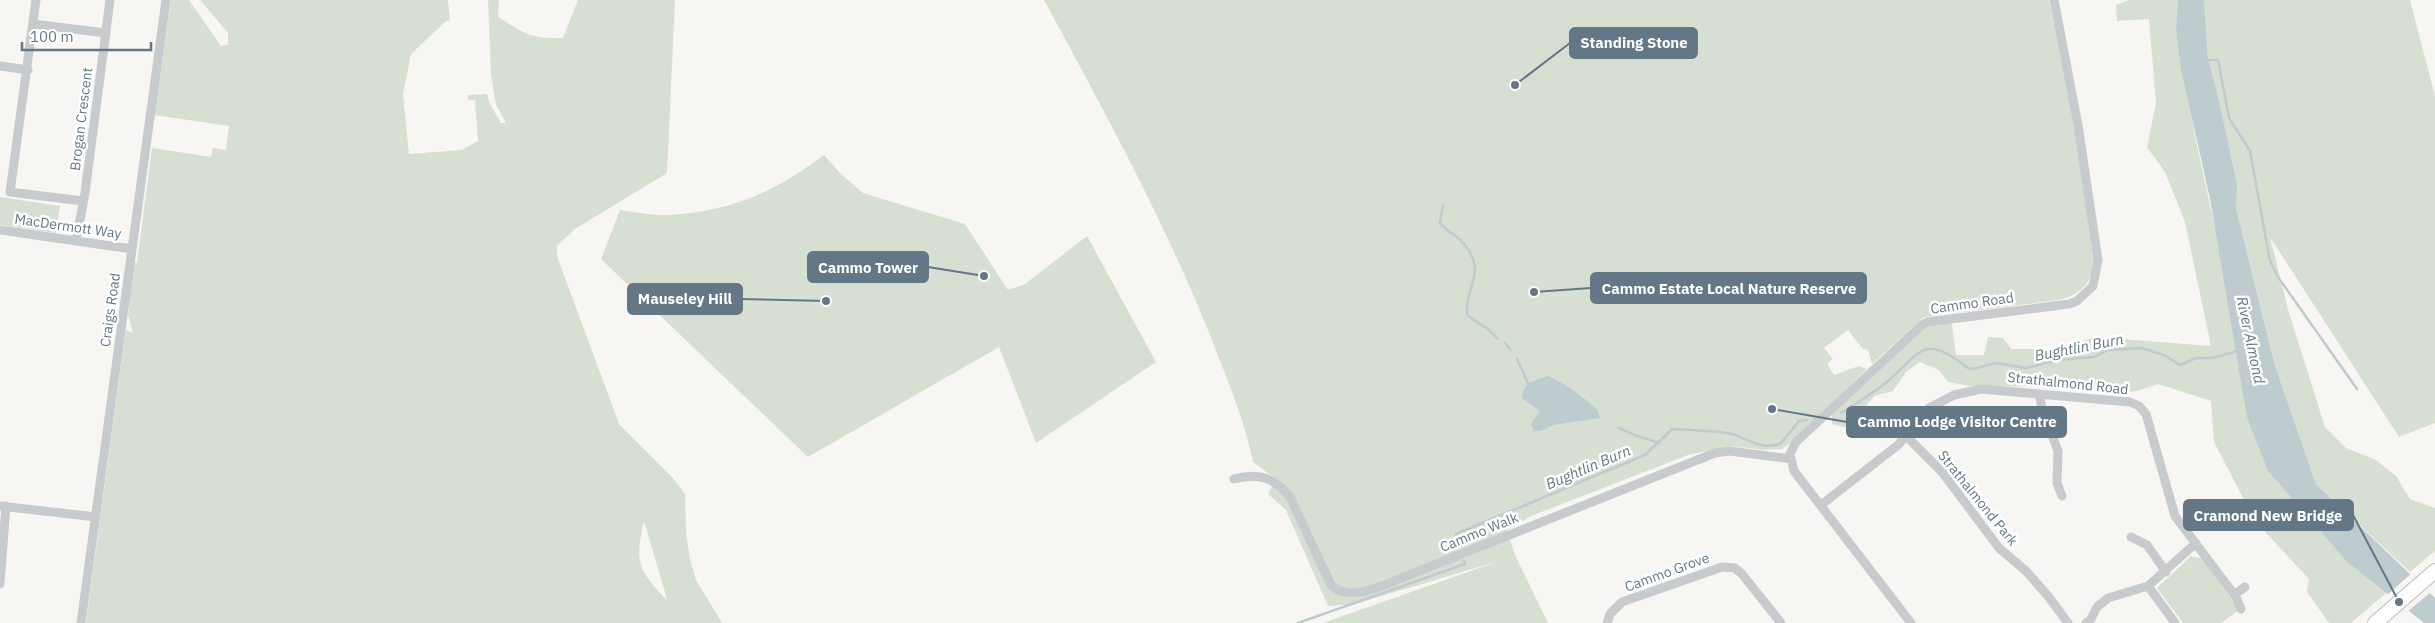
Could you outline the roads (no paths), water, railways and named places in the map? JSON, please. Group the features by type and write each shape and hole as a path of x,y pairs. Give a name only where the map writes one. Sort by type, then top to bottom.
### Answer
{"main road":[{"path":"2375,623 2435,571"}],"street":[{"path":"36,0 10,192 84,201"},
{"name":"Brogan Crescent","path":"76,241 84,201 110,0"},
{"name":"Craigs Road","path":"81,623 166,0"},
{"name":"Cammo Road","path":"1791,459 1792,446 1927,322 2069,304 2077,301 2093,286 2098,260 2088,188 2054,0"},
{"path":"33,24 106,33"},
{"path":"0,66 28,70"},
{"name":"MacDermott Way","path":"0,230 132,249"},
{"name":"Strathalmond Road","path":"1821,505 1898,445 1929,408 1954,395 1981,389 2120,400 2139,406 2146,414 2151,426 2175,516 2234,594 2241,609"},
{"path":"2039,394 2042,408 2058,451 2057,483 2062,496"},
{"name":"Strathalmond Park","path":"1906,436 1942,472 1999,548 2026,571 2068,623"},
{"name":"Cammo Walk","path":"1234,479 1256,474 1283,488 1290,497 1331,585 1340,591 1356,592 1401,578 1715,453 1730,451 1791,459"},
{"path":"1791,459 1794,471 1911,623"},
{"path":"0,584 3,506 96,517"},
{"path":"2131,537 2147,545 2166,572"},
{"path":"2086,623 2091,619 2097,607 2108,598 2148,586 2166,572 2196,543"},
{"name":"Cammo Grove","path":"1607,623 1610,614 1622,602 1722,567 1734,568 1742,574 1781,623"},
{"path":"2148,586 2176,623"},
{"path":"2234,594 2245,587"}],"water":[{"name":"River Almond","path":"2178,0 2204,0 2208,59 2237,184 2236,208 2275,366 2316,484 2435,598 2435,623 2424,623 2347,562 2268,471 2247,417 2210,199 2181,69 2176,29"},
{"path":"1547,376 1565,385 1588,401 1598,411 1600,418 1553,425 1541,431 1534,431 1531,424 1540,411 1522,398 1523,393 1526,386 1530,383"}],"waterway":[{"path":"2205,60 2218,60 2229,118 2250,151 2270,261 2278,277 2357,389"},
{"path":"1443,205 1440,223 1464,244 1471,254 1474,263 1475,271 1467,304 1467,315 1489,330 1498,339"},
{"path":"1505,343 1511,350"},
{"name":"Bughtlin Burn","path":"1841,413 1878,389 1910,360 1925,350 1933,349 1942,352 1968,368 1973,369 1996,363 2026,368 2058,360 2094,357 2108,350 2142,348 2164,355 2180,365 2196,358 2212,358 2238,351"},
{"path":"1517,359 1528,383"},
{"name":"Bughtlin Burn","path":"1458,539 1456,534 1645,455 1672,429 1727,433 1759,444 1772,446 1780,444 1799,421 1807,420"},
{"path":"1619,428 1659,443"},
{"name":"Bughtlin Burn","path":"1298,623 1465,564 1464,561"}],"place":[{"name":"Standing Stone","path":"1515,85"},
{"name":"Cammo Tower","path":"984,276"},
{"name":"Cammo Estate Local Nature Reserve","path":"1534,292"},
{"name":"Mauseley Hill","path":"826,301"},
{"name":"Cammo Lodge Visitor Centre","path":"1772,409"},
{"name":"Cramond New Bridge","path":"2399,602"}]}
